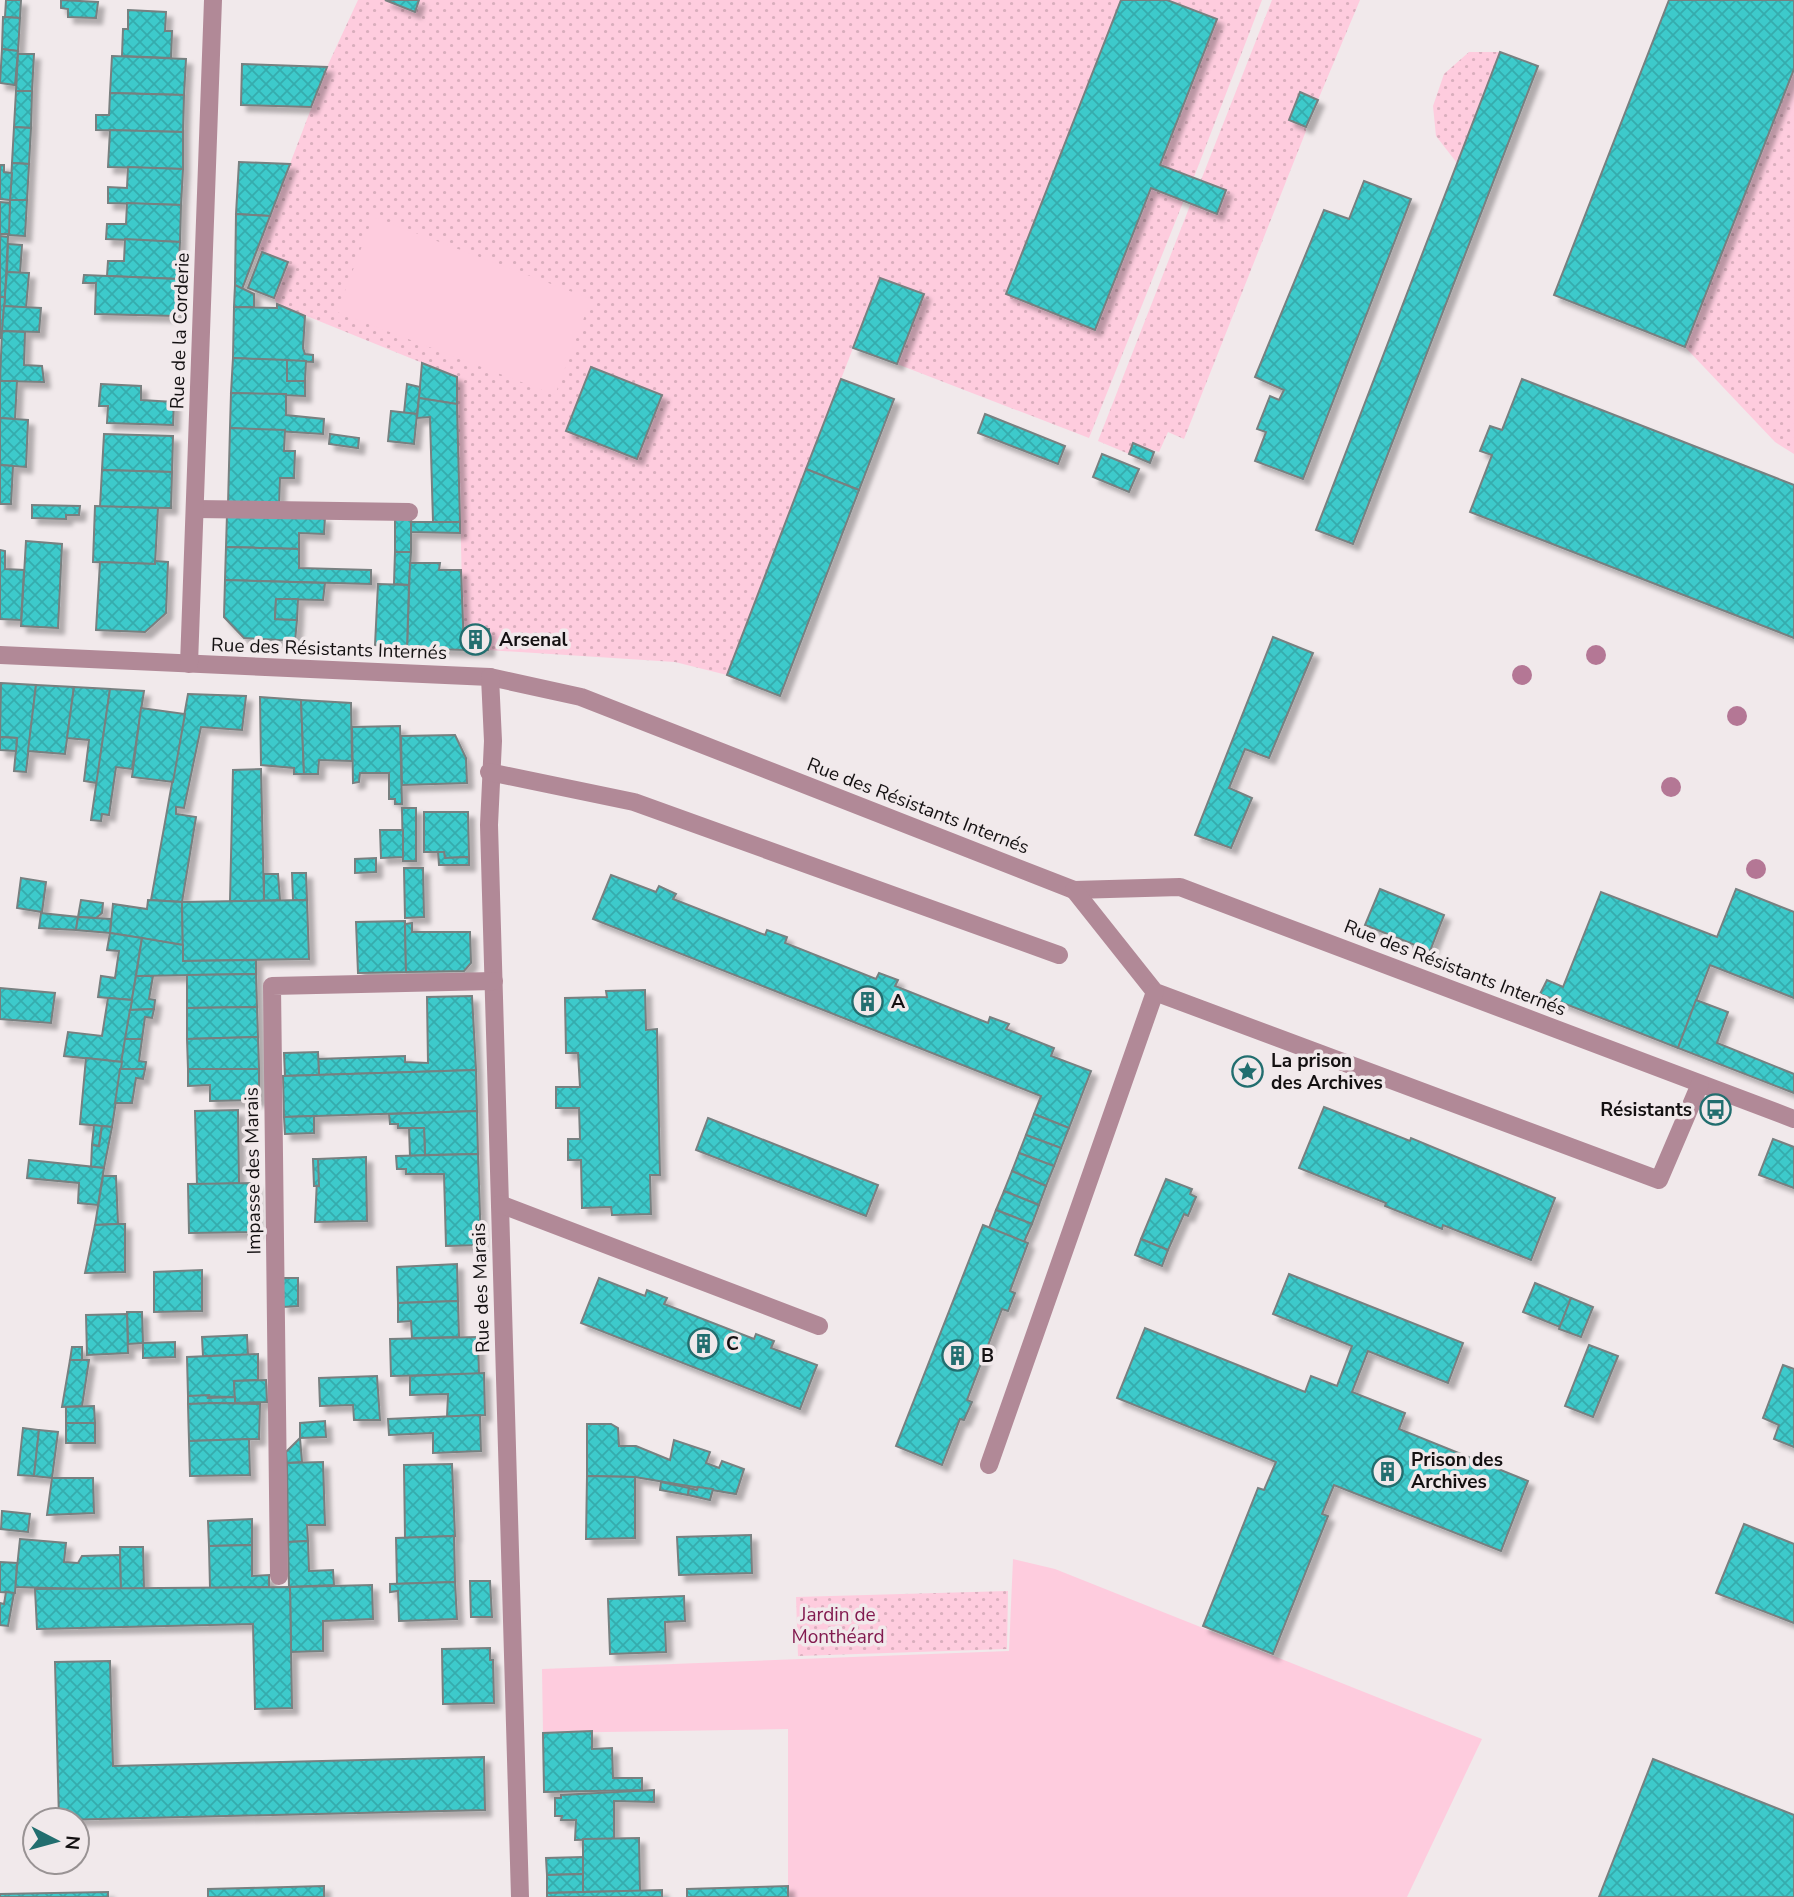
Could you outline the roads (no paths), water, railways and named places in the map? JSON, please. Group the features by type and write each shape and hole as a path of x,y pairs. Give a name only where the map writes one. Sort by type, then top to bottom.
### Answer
{"street":[{"name":"Rue de la Corderie","path":"189,664 214,0"},
{"path":"195,509 409,512"},
{"name":"Rue des Résistants Internés","path":"0,655 490,677 581,697 1074,890 1180,887 1794,1119"},
{"name":"Rue des Marais","path":"490,677 493,741 489,772 494,981 520,1897"},
{"path":"489,772 634,802 1059,955"},
{"path":"1074,890 1155,992 1659,1180 1700,1084"},
{"name":"Impasse des Marais","path":"279,1576 272,986 494,981"},
{"path":"989,1465 1155,992"},
{"path":"500,1204 819,1326"}],"place":[{"name":"Arsenal","path":"476,640"},
{"name":"A","path":"868,1002"},
{"name":"La prison des Archives","path":"1248,1072"},
{"name":"Résistants","path":"1715,1110"},
{"name":"C","path":"703,1344"},
{"name":"B","path":"958,1356"},
{"name":"Prison des Archives","path":"1388,1471"}],"park label":[{"name":"Jardin de Monthéard","path":"838,1626"}]}
